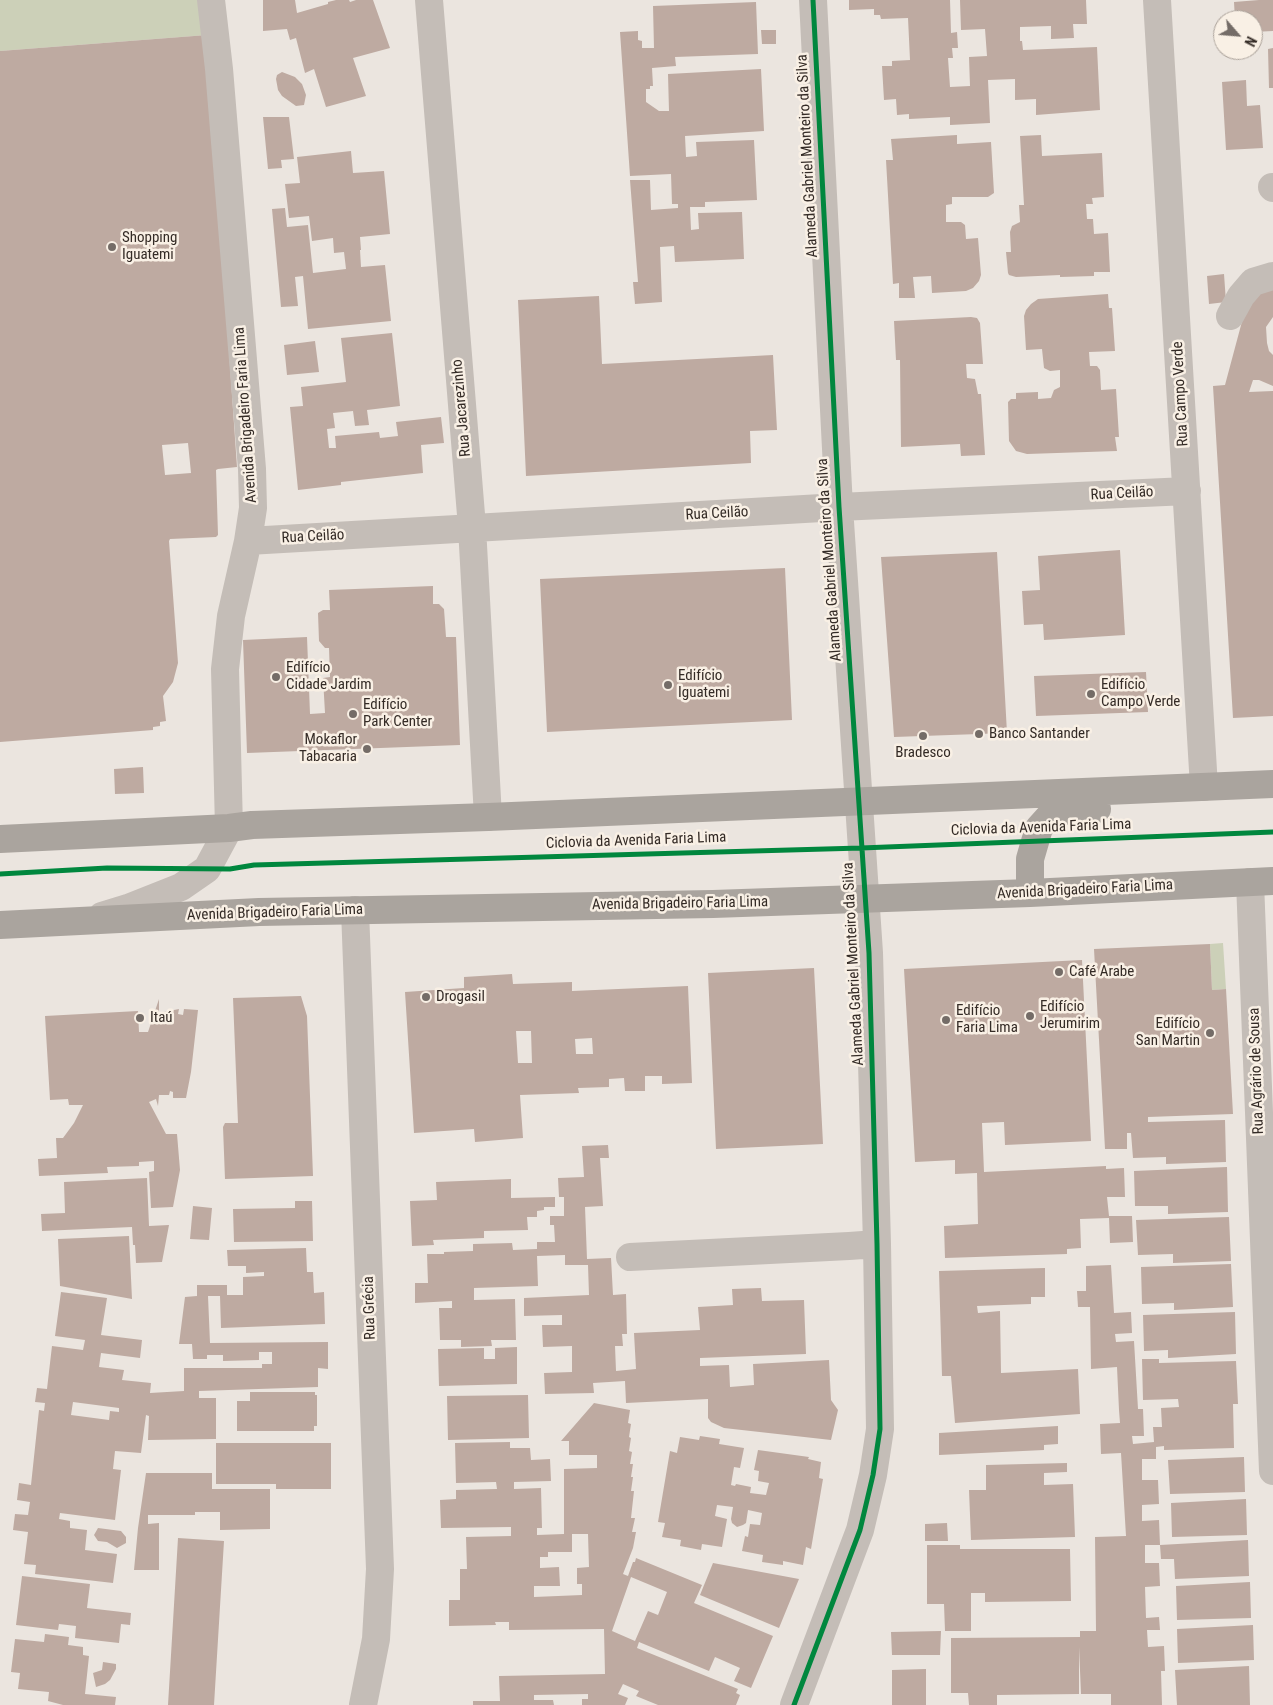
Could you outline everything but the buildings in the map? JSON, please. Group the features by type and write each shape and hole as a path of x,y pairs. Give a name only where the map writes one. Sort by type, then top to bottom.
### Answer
{"highway":[{"path":"0,839 229,828 252,825 1273,784"},
{"path":"1030,893 1030,859 1040,828 1048,818 1063,811 1108,809 1129,790"},
{"name":"Avenida Brigadeiro Faria Lima","path":"0,925 259,912 713,904 1030,893 1261,881"}],"street":[{"name":"Avenida Brigadeiro Faria Lima","path":"87,921 128,908 181,886 207,868 229,828 225,669 231,616 248,541 253,508 252,469 212,0"},
{"name":"Rua Jacarezinho","path":"429,0 472,528 488,817"},
{"name":"Alameda Gabriel Monteiro da Silva","path":"794,1705 860,1530 873,1475 880,1429 869,953 839,508 813,0"},
{"name":"Rua Campo Verde","path":"1157,0 1204,787"},
{"path":"1230,316 1241,296 1253,282 1273,276"},
{"name":"Rua Ceilão","path":"248,541 1186,491"},
{"name":"Rua Agrário de Sousa","path":"1261,881 1273,1470"},
{"name":"Rua Grécia","path":"355,910 380,1569 376,1639 363,1705"},
{"path":"630,1257 877,1244"}],"green space":[{"path":"0,0 201,0 207,35 0,51"},
{"path":"1223,943 1226,989 1212,990 1210,944"}],"cycle path":[{"path":"794,1705 860,1530 873,1475 880,1429 869,953 839,507 813,0"},
{"name":"Ciclovia da Avenida Faria Lima","path":"0,874 107,868 230,869 254,865 861,848 1273,832"}],"place":[{"name":"Shopping Iguatemi","path":"112,247"},
{"name":"Edifício Cidade Jardim","path":"276,677"},
{"name":"Edifício Iguatemi","path":"668,685"},
{"name":"Edifício Campo Verde","path":"1091,694"},
{"name":"Edifício Park Center","path":"353,714"},
{"name":"Banco Santander","path":"979,734"},
{"name":"Bradesco","path":"923,736"},
{"name":"Mokaflor Tabacaria","path":"367,749"},
{"name":"Café Arabe","path":"1059,972"},
{"name":"Drogasil","path":"426,997"},
{"name":"Edifício Jerumirim","path":"1030,1016"},
{"name":"Itaú","path":"140,1018"},
{"name":"Edifício Faria Lima","path":"946,1020"},
{"name":"Edifício San Martin","path":"1210,1033"}]}
